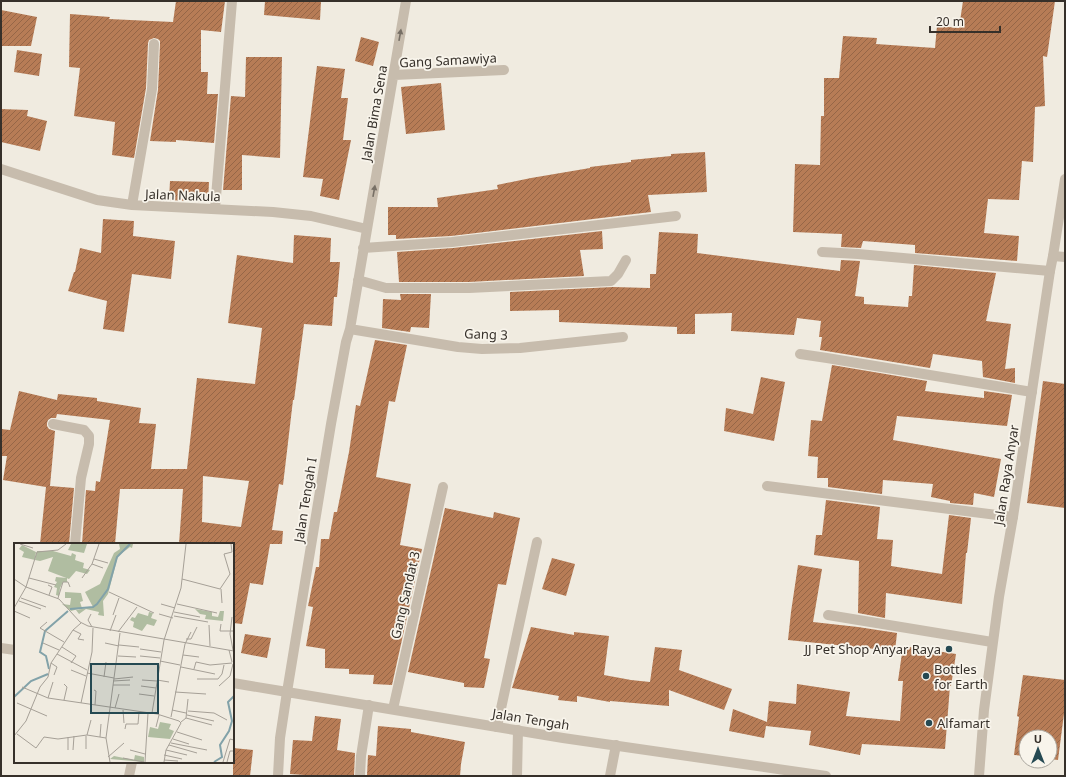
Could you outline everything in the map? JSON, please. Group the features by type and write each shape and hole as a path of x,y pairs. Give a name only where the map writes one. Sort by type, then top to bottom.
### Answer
{"street":[{"path":"215,209 232,1"},
{"name":"Jalan Bima Sena","path":"366,229 406,1"},
{"path":"132,205 152,88 154,44"},
{"name":"Gang Samawiya","path":"394,75 504,70"},
{"name":"Jalan Nakula","path":"1,169 97,200 132,205 273,212 310,216 366,229"},
{"name":"Jalan Raya Anyar","path":"979,776 984,710 992,642 1065,179"},
{"path":"363,248 452,242 676,216"},
{"name":"Jalan Tengah I","path":"278,776 280,738 286,692 346,342 350,329 366,229"},
{"path":"822,252 1050,271"},
{"path":"1053,256 1065,257"},
{"path":"358,280 386,288 469,288 611,281 618,274 626,260"},
{"name":"Gang 3","path":"350,329 458,347 482,349 520,348 623,337"},
{"path":"800,354 1032,392"},
{"path":"53,424 84,430 89,436 89,444 81,478 75,543"},
{"path":"767,486 1012,517"},
{"name":"Gang Sandat 3","path":"393,709 443,487"},
{"path":"498,727 537,542"},
{"path":"828,615 992,642"},
{"path":"1,648 14,650"},
{"name":"Jalan Tengah","path":"234,684 730,763 773,772 826,776"},
{"path":"360,776 361,756 369,705"},
{"path":"517,776 518,730"},
{"path":"610,776 616,745"},
{"path":"129,776 132,763"}],"building":[{"path":"176,1 225,1 221,32 201,30 201,72 208,72 207,94 218,94 214,143 176,140 176,142 150,141 158,90 160,44 158,39 154,38 149,40 148,43 146,88 134,158 112,155 115,122 74,116 80,68 69,67 70,14 110,17 109,19 173,22"},
{"path":"265,1 321,1 320,20 264,15"},
{"path":"963,1 1055,1 1047,57 1043,56 1045,106 1035,107 1033,162 1022,161 1019,200 988,199 984,233 1019,236 1017,261 915,253 915,245 863,241 861,248 841,247 842,234 793,232 795,164 820,165 821,116 824,116 824,78 839,78 843,36 877,38 876,44 935,48 937,26 959,28"},
{"path":"1,10 37,17 31,46 1,46"},
{"path":"361,37 379,42 373,66 355,61"},
{"path":"17,50 42,54 39,76 14,72"},
{"path":"246,57 282,57 280,158 242,155 242,190 223,190 231,96 245,97"},
{"path":"317,66 345,69 341,98 348,98 343,140 351,140 339,200 320,196 323,179 303,177"},
{"path":"441,83 445,130 406,134 401,87"},
{"path":"1,109 28,110 27,116 47,121 40,151 1,142"},
{"path":"705,152 707,192 648,195 651,212 451,236 396,239 396,235 388,235 388,207 438,207 437,198 498,189 497,185 590,167 631,162 631,160 671,156 671,154"},
{"path":"170,181 209,182 208,202 169,200"},
{"path":"103,219 134,221 133,236 175,241 171,279 132,274 124,332 103,329 107,301 68,291 75,272 80,248 101,253"},
{"path":"602,231 603,249 580,250 584,276 469,282 399,282 397,252 453,248"},
{"path":"659,232 698,234 697,253 840,271 841,260 860,261 855,296 864,297 864,304 908,307 909,296 912,296 914,265 996,273 986,321 1011,324 1005,369 1015,368 1015,383 983,377 982,361 933,354 930,368 820,350 822,337 819,337 821,321 797,318 794,335 731,331 732,313 695,314 695,334 677,334 677,327 559,322 559,310 510,311 510,292 613,287 650,288 650,274 656,274"},
{"path":"294,235 331,238 330,262 340,262 337,297 334,297 332,326 304,324 283,485 279,484 272,530 283,531 282,544 270,544 263,585 250,583 242,624 234,623 234,543 179,543 183,489 120,489 115,543 82,543 86,490 95,491 96,481 100,482 110,420 57,414 56,418 51,418 47,423 49,429 55,431 50,486 74,488 69,543 40,543 46,487 3,480 7,456 1,456 1,429 10,430 19,391 57,400 58,394 97,398 97,401 141,408 139,423 156,424 151,469 187,469 197,378 255,384 262,328 228,323 237,255 293,263","holes":["203,476 249,481 241,527 202,522"]},
{"path":"400,294 431,294 429,328 411,327 410,332 382,328 383,299 401,300"},
{"path":"375,340 407,345 395,402 389,401 376,477 411,484 400,545 422,549 392,685 373,684 374,675 349,674 349,669 325,668 325,649 306,646 313,607 308,606 316,567 319,567 321,539 329,539 334,512 337,512 349,452 356,405 360,406"},
{"path":"832,365 927,381 925,391 984,398 984,391 1012,395 1007,426 897,416 893,440 1001,459 994,497 974,493 973,505 950,503 950,501 931,497 933,484 883,480 882,494 828,487 828,478 817,478 818,457 808,456 811,420 822,421"},
{"path":"761,377 785,382 774,441 724,431 726,408 753,414"},
{"path":"1043,381 1065,384 1065,508 1027,503"},
{"path":"826,500 880,507 877,539 893,540 891,566 942,574 949,515 971,518 966,553 962,604 886,593 885,618 858,613 859,561 814,555 816,535 822,535"},
{"path":"445,508 493,518 494,512 520,518 506,585 498,584 484,658 490,659 484,688 464,687 464,683 408,672"},
{"path":"552,558 575,564 566,596 542,589"},
{"path":"798,565 822,569 813,622 897,633 895,651 788,640"},
{"path":"531,627 574,635 574,632 609,636 604,675 650,682 655,647 682,650 679,670 732,689 724,710 669,690 669,706 610,702 577,696 577,702 558,700 559,696 512,688"},
{"path":"245,634 271,638 267,658 241,653"},
{"path":"903,646 956,654 950,686 945,749 862,744 860,755 809,745 811,731 766,726 764,738 729,731 733,709 767,722 769,701 796,704 797,684 850,692 846,716 900,721 903,681 898,681"},
{"path":"1023,675 1065,680 1065,706 1058,760 1058,729 1018,729 1018,755 1014,755 1019,717 1017,716"},
{"path":"315,716 341,719 337,750 355,753 354,776 290,774 293,740 312,741"},
{"path":"378,726 411,729 411,732 465,742 460,776 367,776 368,755 376,756"},
{"path":"234,748 253,750 250,776 233,776"}],"place":[{"name":"JJ Pet Shop Anyar Raya","path":"949,649"},
{"name":"Bottles for Earth","path":"926,676"},
{"name":"Alfamart","path":"929,723"}]}
